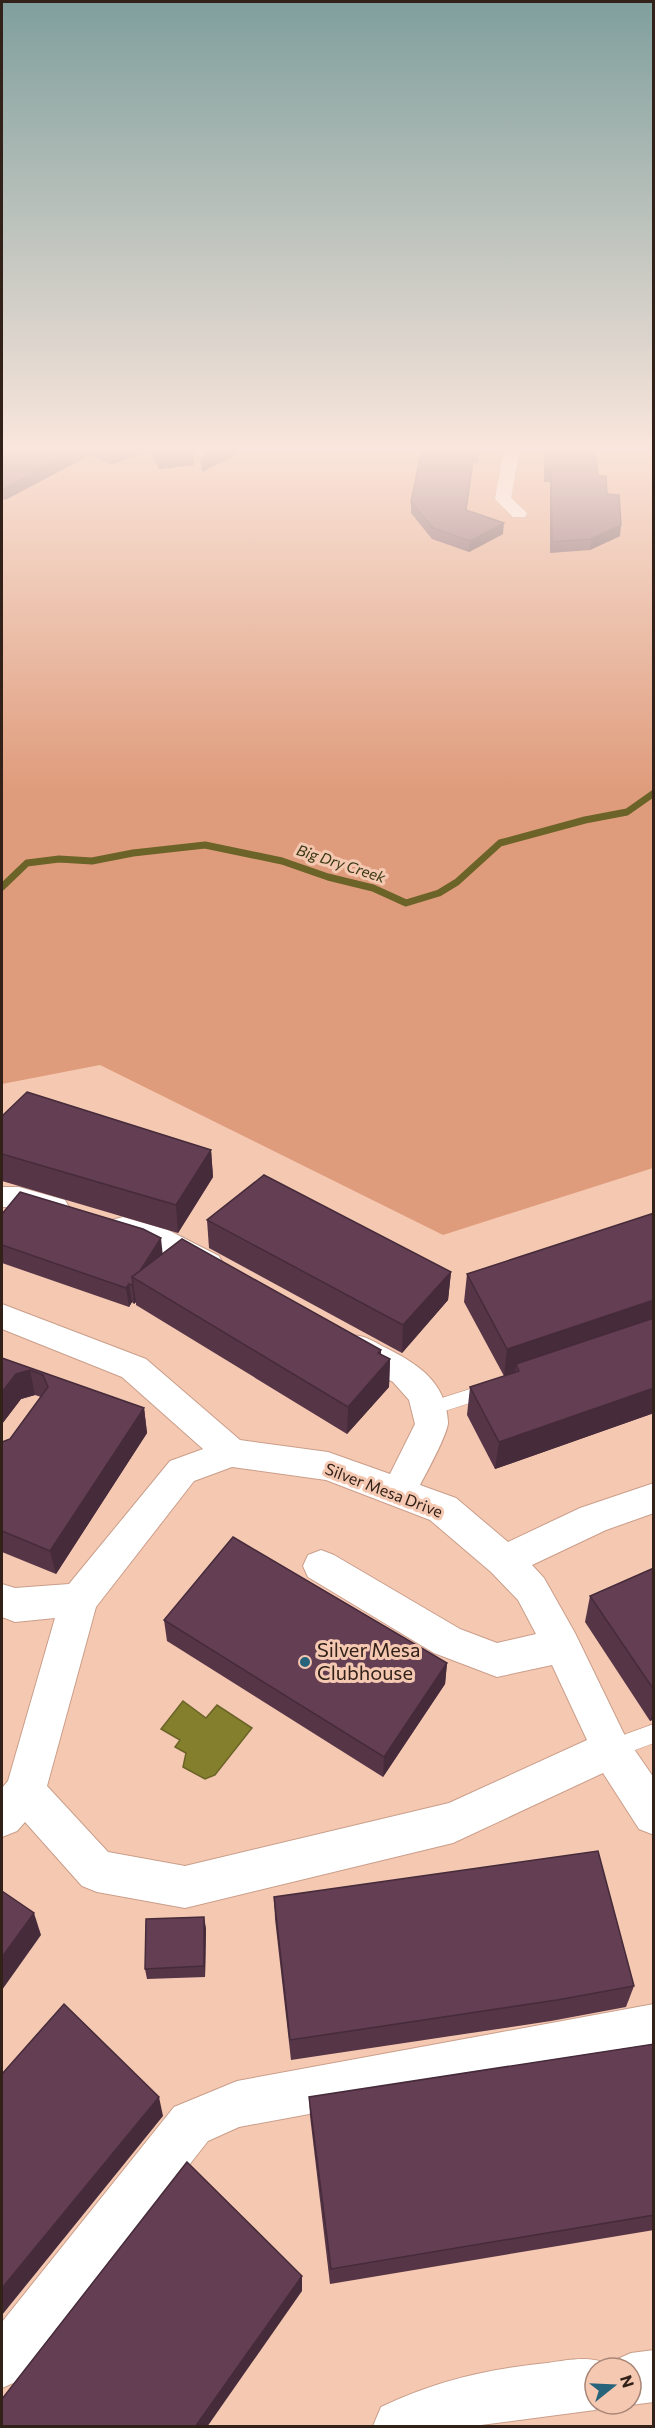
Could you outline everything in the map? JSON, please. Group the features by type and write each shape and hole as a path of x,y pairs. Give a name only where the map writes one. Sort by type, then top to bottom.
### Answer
{"street":[{"path":"2,1197 19,1197 157,1238 229,1275"},
{"path":"2,1316 134,1368 231,1453 182,1471 79,1600 13,1804 97,1871 185,1887 453,1822 611,1749"},
{"path":"332,1333 405,1373 425,1395 432,1424 399,1493"},
{"name":"Silver Mesa Drive","path":"231,1453 328,1466 443,1509 504,1561 531,1589 562,1645 611,1749 654,1815"},
{"path":"504,1561 593,1519 652,1498"},
{"path":"321,1566 447,1641 497,1660 562,1645"},
{"path":"2,1600 15,1605 79,1600"},
{"path":"2,2362 191,2124 237,2104 654,2027"},
{"path":"400,2427 411,2420 476,2399 583,2386"}],"lane":[{"path":"429,1409 501,1386"},
{"path":"611,1749 654,1732"}],"shaded area":[{"path":"2,562 653,562 653,1168 443,1235 100,1065 2,1084"},
{"path":"183,1701 206,1718 217,1705 252,1728 215,1775 205,1779 183,1767 186,1753 175,1747 180,1740 161,1729"}],"building":[{"path":"27,1092 211,1150 176,1205 2,1154 2,1116"},
{"path":"264,1175 451,1272 403,1325 207,1220"},
{"path":"20,1192 143,1229 161,1238 140,1271 132,1277 132,1285 129,1284 126,1288 2,1245 2,1214"},
{"path":"654,1213 654,1300 507,1349 467,1274"},
{"path":"182,1239 381,1350 378,1353 390,1359 348,1407 132,1277"},
{"path":"654,1318 654,1388 499,1442 470,1387 519,1371 516,1364"},
{"path":"2,1358 144,1408 50,1551 2,1531 2,1442 10,1439 48,1387 43,1375 30,1370 16,1374 2,1392"},
{"name":"Silver Mesa Clubhouse","path":"233,1537 447,1663 384,1757 164,1620"},
{"path":"654,1568 654,1690 590,1596"},
{"path":"598,1851 634,1986 557,2000 290,2040 274,1897"},
{"path":"2,1891 34,1913 2,1957"},
{"path":"204,1917 204,1966 145,1969 146,1919"},
{"path":"64,2004 159,2097 2,2288 2,2074"},
{"path":"654,2044 654,2215 331,2269 309,2097"},
{"path":"187,2162 302,2276 195,2427 2,2427 2,2399"}],"waterway":[{"name":"Big Dry Creek","path":"2,887 27,863 59,859 92,861 133,853 205,845 282,861 328,877 373,888 406,903 439,893 457,882 500,843 585,820 627,812 654,793"}],"place":[{"name":"Silver Mesa Clubhouse","path":"305,1662"}]}
